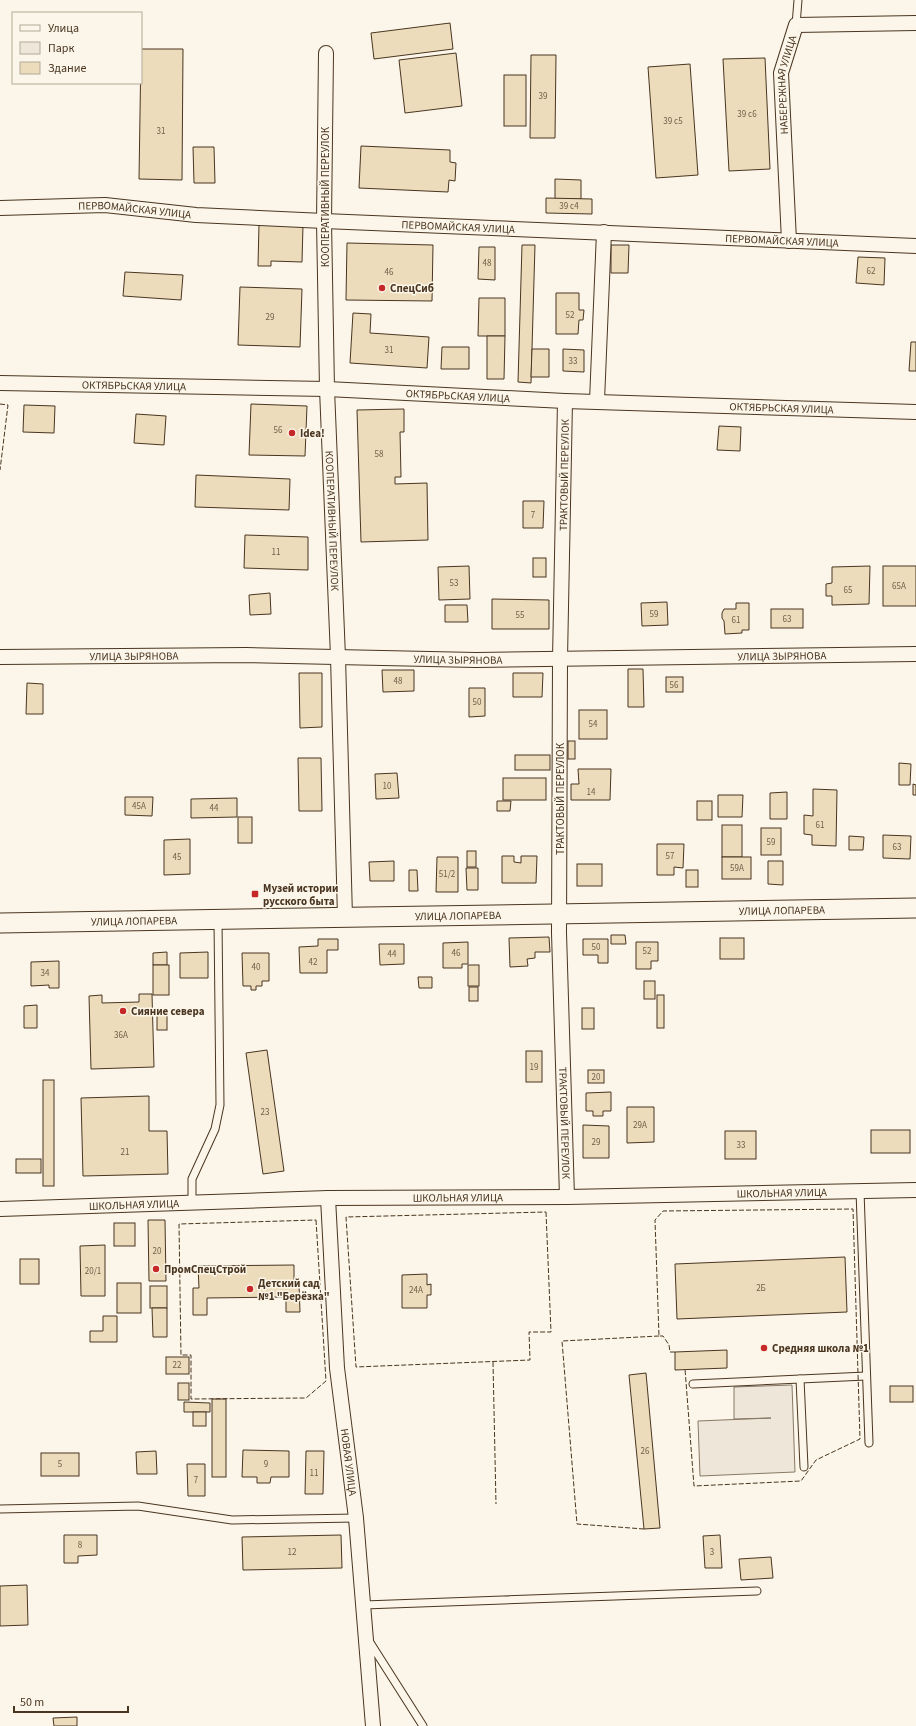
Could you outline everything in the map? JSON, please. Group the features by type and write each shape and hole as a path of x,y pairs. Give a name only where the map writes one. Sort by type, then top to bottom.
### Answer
{"main road":[{"name":"УЛИЦА ЛОПАРЕВА","path":"0,923 218,918 559,916 916,908"}],"street":[{"name":"НАБЕРЕЖНАЯ УЛИЦА","path":"789,241 781,73 796,25 826,26 916,23"},
{"name":"КООПЕРАТИВНЫЙ ПЕРЕУЛОК","path":"326,53 324,221 327,389 338,657 345,917"},
{"name":"ПЕРВОМАЙСКАЯ УЛИЦА","path":"0,208 105,205 196,215 916,246"},
{"path":"597,401 604,232"},
{"name":"ОКТЯБРЬСКАЯ УЛИЦА","path":"0,383 327,389 565,401 916,412"},
{"name":"ТРАКТОВЫЙ ПЕРЕУЛОК","path":"565,401 560,659 559,916 567,1196"},
{"name":"УЛИЦА ЗЫРЯНОВА","path":"0,656 246,655 476,660 916,654"},
{"name":"ШКОЛЬНАЯ УЛИЦА","path":"0,1210 328,1198 567,1196 916,1190"},
{"name":"НОВАЯ УЛИЦА","path":"328,1198 337,1368 356,1518 373,1726"}],"lane":[{"path":"796,25 798,0"},
{"path":"192,1202 192,1179 215,1129 220,1105 218,918"},
{"path":"860,1191 869,1443"},
{"path":"693,1384 866,1376"},
{"path":"800,1379 804,1467"},
{"path":"0,1509 138,1506 226,1520 356,1518"},
{"path":"364,1605 757,1591"},
{"path":"366,1636 423,1726"}],"green space":[{"path":"792,1385 795,1472 700,1476 698,1421 771,1418 734,1419 734,1387"}],"building":[{"path":"450,23 453,49 374,59 371,33"},
{"path":"142,49 183,49 182,180 139,179"},
{"path":"456,53 462,106 405,113 399,60"},
{"path":"531,55 556,55 555,138 530,138"},
{"path":"765,58 770,169 729,171 723,59"},
{"path":"690,64 698,175 656,178 648,67"},
{"path":"504,75 526,75 526,126 504,126"},
{"path":"361,146 450,150 450,162 456,163 455,181 449,180 448,192 359,188"},
{"path":"193,147 214,147 215,183 194,183"},
{"path":"555,179 581,180 581,199 555,199"},
{"path":"546,198 592,199 592,214 546,213"},
{"path":"259,224 303,225 302,262 271,261 271,266 258,266"},
{"path":"347,243 433,245 432,301 346,300"},
{"path":"522,245 535,245 531,383 518,382"},
{"path":"611,245 629,245 628,273 611,273"},
{"path":"479,247 495,247 495,280 478,279"},
{"path":"858,257 885,258 884,285 856,283"},
{"path":"125,272 183,275 181,300 123,296"},
{"path":"240,287 302,289 300,347 238,345"},
{"path":"556,293 579,293 579,310 584,310 583,320 579,320 578,334 556,334"},
{"path":"479,298 505,298 505,336 478,336"},
{"path":"353,313 371,314 370,333 429,337 427,368 350,363"},
{"path":"487,336 505,336 504,379 487,379"},
{"path":"911,342 916,342 916,371 909,371"},
{"path":"442,347 469,347 469,369 441,369"},
{"path":"532,349 549,349 549,377 531,377"},
{"path":"563,349 584,350 584,372 563,371"},
{"path":"251,404 307,406 305,456 249,455"},
{"path":"24,405 55,406 54,433 23,432"},
{"path":"404,409 404,432 400,432 401,477 395,477 395,484 427,483 428,540 361,542 357,410"},
{"path":"136,414 166,416 164,445 134,443"},
{"path":"719,426 741,427 740,451 717,450"},
{"path":"196,475 290,479 289,510 195,507"},
{"path":"523,501 544,501 543,528 523,528"},
{"path":"245,535 308,537 308,570 244,568"},
{"path":"533,558 546,558 546,577 533,577"},
{"path":"469,566 470,599 439,600 438,567"},
{"path":"870,566 869,604 832,605 832,596 826,596 826,584 832,583 832,567"},
{"path":"883,566 916,566 916,606 883,606"},
{"path":"270,593 271,614 250,615 249,595"},
{"path":"492,599 549,600 549,629 492,629"},
{"path":"667,602 668,625 642,626 641,603"},
{"path":"736,603 749,603 749,630 742,630 742,633 725,634 722,613 724,609 736,609"},
{"path":"445,605 467,605 468,622 445,622"},
{"path":"771,609 803,609 803,628 771,628"},
{"path":"628,669 643,669 644,707 628,707"},
{"path":"382,670 414,670 414,691 383,692"},
{"path":"299,673 322,673 322,727 300,728"},
{"path":"513,673 543,673 542,697 513,697"},
{"path":"666,677 683,677 683,692 666,692"},
{"path":"27,683 43,684 43,714 26,714"},
{"path":"469,688 485,688 485,716 469,717"},
{"path":"579,710 607,710 607,739 579,739"},
{"path":"568,741 575,741 575,759 568,759"},
{"path":"515,755 550,755 550,770 515,770"},
{"path":"298,758 321,758 322,811 299,811"},
{"path":"899,763 911,764 910,785 899,785"},
{"path":"578,769 611,769 610,800 571,800 571,784 579,784"},
{"path":"397,773 399,798 376,799 375,774"},
{"path":"503,778 546,778 546,800 503,800"},
{"path":"913,784 916,785 916,795 913,795"},
{"path":"813,789 837,790 836,846 812,845 812,835 804,834 804,815 813,816"},
{"path":"787,792 787,819 770,819 770,793"},
{"path":"718,795 743,795 742,817 718,817"},
{"path":"125,797 153,797 152,816 125,815"},
{"path":"237,798 237,817 191,818 191,799"},
{"path":"497,801 511,801 510,811 497,811"},
{"path":"697,801 712,801 712,820 697,820"},
{"path":"238,817 252,817 252,843 238,843"},
{"path":"722,825 742,825 742,857 722,857"},
{"path":"761,828 781,828 781,855 761,855"},
{"path":"883,835 911,836 910,859 883,858"},
{"path":"849,836 864,837 863,850 849,850"},
{"path":"190,839 190,874 164,875 164,840"},
{"path":"657,844 684,844 683,868 674,867 674,875 657,875"},
{"path":"467,851 476,851 476,867 467,867"},
{"path":"502,856 514,856 514,862 521,863 521,856 537,856 536,883 502,883"},
{"path":"437,857 458,857 458,892 436,892"},
{"path":"722,857 751,857 751,879 722,879"},
{"path":"394,861 394,881 370,881 369,862"},
{"path":"768,861 783,861 783,885 768,884"},
{"path":"577,864 602,864 602,886 577,886"},
{"path":"466,868 478,868 478,890 467,890"},
{"path":"409,870 417,870 418,891 409,891"},
{"path":"686,870 698,870 698,887 686,887"},
{"path":"611,935 625,935 626,944 611,944"},
{"path":"549,937 550,952 535,952 535,958 527,959 528,966 510,967 509,938"},
{"path":"720,938 744,938 744,959 720,959"},
{"path":"318,939 338,939 338,950 327,950 327,973 300,973 299,947 318,946"},
{"path":"583,939 608,939 608,963 598,963 598,955 583,955"},
{"path":"468,942 468,964 462,964 462,968 443,968 443,943"},
{"path":"636,942 658,942 658,961 651,961 651,969 636,969"},
{"path":"379,944 404,944 404,964 380,965"},
{"path":"167,952 167,965 153,965 153,953"},
{"path":"208,952 208,978 180,978 180,953"},
{"path":"242,953 269,953 269,981 262,981 262,986 256,986 256,990 251,990 251,986 243,986"},
{"path":"59,961 59,988 49,988 49,985 31,986 31,962"},
{"path":"153,965 169,965 169,995 153,995"},
{"path":"468,965 479,965 479,986 468,986"},
{"path":"418,977 432,977 432,988 419,988"},
{"path":"644,981 655,981 655,999 644,999"},
{"path":"469,987 478,987 478,1001 469,1001"},
{"path":"139,994 152,994 154,1067 91,1069 89,996 102,995 102,1003 139,1002"},
{"path":"657,995 664,995 664,1028 657,1028"},
{"path":"37,1005 37,1028 24,1028 24,1006"},
{"path":"582,1008 594,1008 594,1029 582,1029"},
{"path":"157,1012 167,1012 167,1030 157,1030"},
{"path":"267,1050 284,1171 263,1174 246,1053"},
{"path":"526,1051 542,1051 542,1082 526,1082"},
{"path":"588,1070 604,1070 604,1083 588,1083"},
{"path":"43,1080 54,1080 54,1186 43,1186"},
{"path":"611,1092 611,1111 603,1111 603,1116 593,1116 593,1111 586,1111 586,1093"},
{"path":"149,1096 149,1131 167,1131 168,1174 83,1176 81,1098"},
{"path":"627,1107 654,1107 654,1142 627,1143"},
{"path":"583,1125 609,1126 609,1158 583,1158"},
{"path":"871,1130 910,1130 910,1153 871,1153"},
{"path":"725,1131 756,1131 756,1159 725,1159"},
{"path":"16,1159 41,1159 41,1173 16,1173"},
{"path":"148,1220 165,1220 166,1281 149,1281"},
{"path":"114,1223 135,1223 135,1246 114,1246"},
{"path":"105,1245 105,1296 81,1296 80,1246"},
{"path":"845,1257 847,1312 677,1319 675,1264"},
{"path":"20,1259 39,1259 39,1284 20,1284"},
{"path":"294,1265 294,1284 299,1284 300,1312 286,1312 286,1297 207,1298 207,1315 193,1315 193,1288 199,1288 198,1266"},
{"path":"427,1274 427,1285 431,1284 431,1295 427,1295 427,1308 402,1308 402,1275"},
{"path":"117,1283 141,1283 141,1313 117,1313"},
{"path":"150,1286 167,1286 167,1308 150,1308"},
{"path":"152,1308 167,1308 167,1337 153,1337"},
{"path":"103,1316 117,1316 117,1342 90,1342 90,1331 103,1331"},
{"path":"727,1350 727,1368 675,1370 675,1352"},
{"path":"166,1357 189,1357 189,1374 166,1374"},
{"path":"646,1373 660,1528 644,1529 629,1375"},
{"path":"178,1383 189,1383 189,1400 178,1400"},
{"path":"890,1386 913,1386 913,1402 890,1402"},
{"path":"212,1399 226,1399 226,1477 212,1477"},
{"path":"184,1402 210,1403 210,1412 184,1412"},
{"path":"193,1412 206,1412 206,1426 193,1426"},
{"path":"243,1450 289,1451 289,1477 271,1477 270,1483 257,1483 257,1477 242,1477"},
{"path":"156,1451 157,1474 137,1474 136,1452"},
{"path":"306,1451 324,1451 323,1494 305,1494"},
{"path":"41,1453 79,1453 79,1476 41,1476"},
{"path":"187,1464 205,1464 205,1496 188,1496"},
{"path":"64,1535 97,1535 97,1555 78,1556 78,1563 64,1563"},
{"path":"341,1535 342,1568 243,1570 242,1537"},
{"path":"720,1535 722,1568 705,1568 703,1536"},
{"path":"771,1557 773,1578 741,1580 739,1559"},
{"path":"27,1585 28,1625 0,1626 0,1586"},
{"path":"77,1717 77,1726 54,1726 53,1718"}],"fence":[{"path":"0,404 8,405 0,470"},
{"path":"675,1352 670,1352 669,1345 663,1336 659,1336 655,1220 663,1211 853,1209 860,1439 816,1460 801,1481 694,1486 685,1369"},
{"path":"546,1212 551,1332 529,1332 530,1360 356,1367 346,1217 546,1212"},
{"path":"316,1220 326,1381 306,1398 191,1399 191,1355 181,1355 179,1224 316,1220"},
{"path":"644,1529 577,1524 562,1341 659,1336"},
{"path":"493,1362 496,1504"}],"place":[{"name":"СпецСиб","path":"382,288"},
{"name":"Idea!","path":"292,433"},
{"name":"Музей истории русского быта","path":"255,894"},
{"name":"Сияние севера","path":"123,1011"},
{"name":"ПромСпецСтрой","path":"156,1269"},
{"name":"Детский сад №1 \"Берёзка\"","path":"250,1289"},
{"name":"Средняя школа №1","path":"764,1348"}]}
